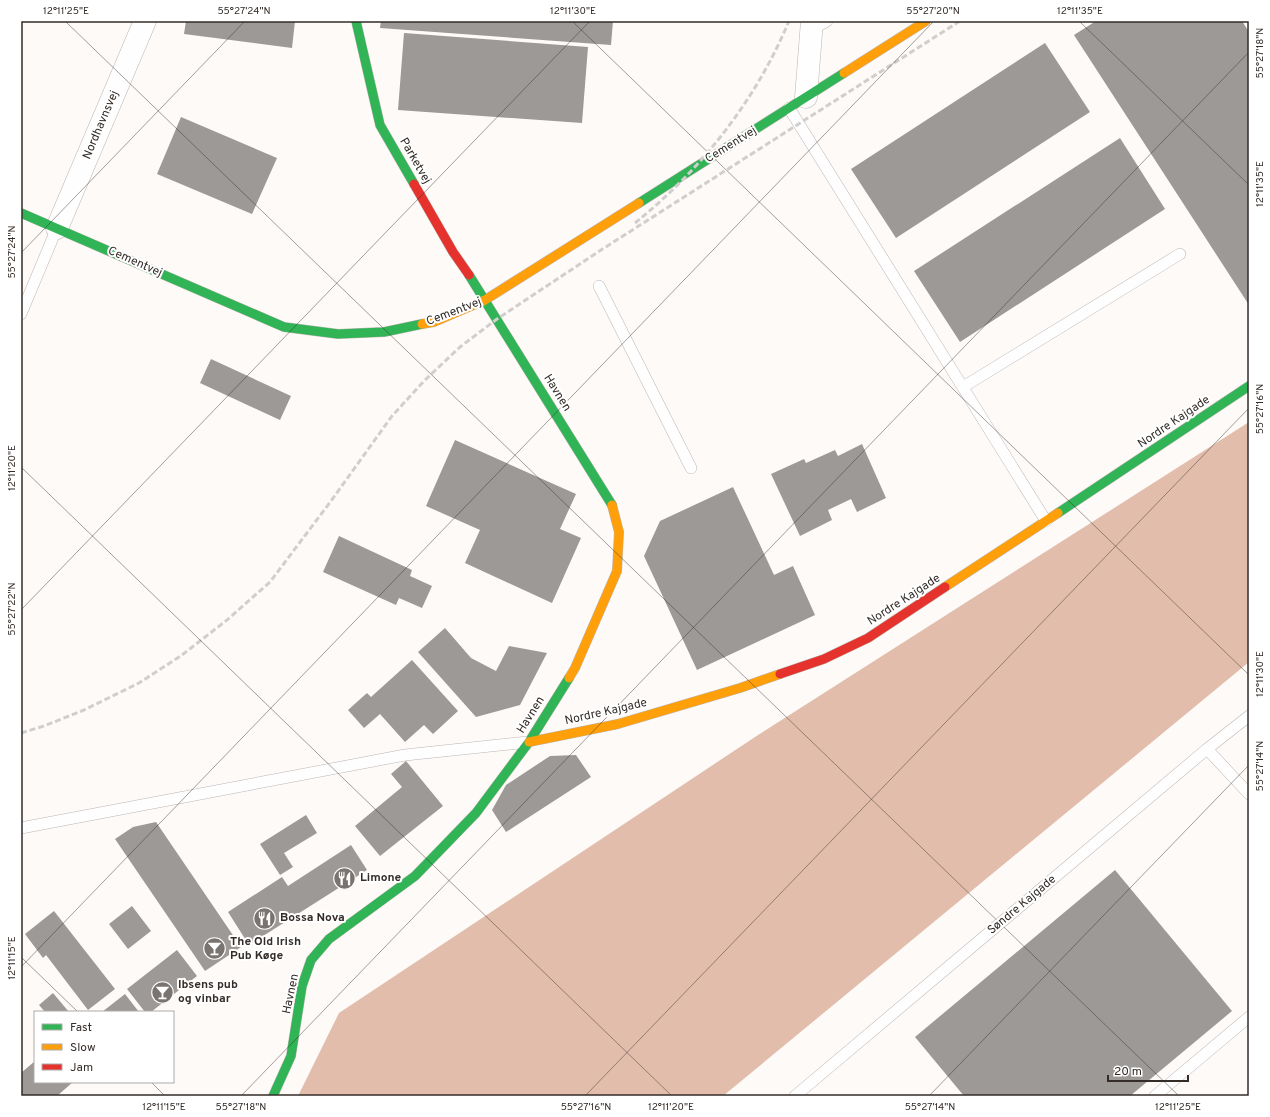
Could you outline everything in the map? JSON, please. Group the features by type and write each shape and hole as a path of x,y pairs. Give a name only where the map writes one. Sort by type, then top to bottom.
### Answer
{"street":[{"name":"Nordhavnsvej","path":"57,228 145,21"},
{"name":"Parketvej","path":"356,21 380,126 453,252 485,300"},
{"name":"Cementvej","path":"21,213 284,327 338,334 384,332 434,322 485,300 926,21"},
{"path":"797,103 816,24"},
{"name":"Havnen","path":"273,1096 291,1056 302,986 311,960 328,939 415,876 476,813 529,742 575,668 617,571 619,532 611,503 485,300"},
{"name":"Nordre Kajgade","path":"529,742 618,724 740,688 824,659 868,638 1249,386"}],"lane":[{"path":"797,103 963,387 1046,521"},
{"path":"21,314 57,228"},
{"path":"963,387 1180,254"},
{"path":"599,286 691,468"},
{"name":"Søndre Kajgade","path":"795,1096 1207,749 1249,716"},
{"path":"21,828 405,755 529,742"},
{"path":"1207,749 1249,794"},
{"path":"1155,1096 1249,1017"}],"shaded area":[{"path":"1249,422 1249,662 723,1096 298,1096 339,1013 755,737"}],"building":[{"path":"186,21 295,21 292,48 184,34"},
{"path":"381,21 613,21 611,45 380,28"},
{"path":"1096,21 1242,21 1249,32 1249,305 1074,35"},
{"path":"404,33 588,47 582,123 398,110"},
{"path":"1045,43 1090,112 896,238 851,169"},
{"path":"181,117 277,158 252,214 157,174"},
{"path":"1120,138 1165,209 960,342 914,271"},
{"path":"211,359 291,396 280,420 200,383"},
{"path":"455,440 576,494 560,529 581,538 552,603 465,563 480,530 426,506"},
{"path":"862,444 886,498 857,512 851,499 828,510 832,520 800,536 771,474 804,459 806,463 835,450 838,456"},
{"path":"733,487 774,575 793,566 815,615 697,670 644,556 660,521"},
{"path":"339,536 412,570 410,576 432,586 422,608 399,598 396,605 323,572"},
{"path":"445,628 471,658 496,671 509,646 547,653 520,705 476,717 418,652"},
{"path":"412,660 458,711 433,734 424,725 405,742 380,714 364,728 348,710 367,693 371,697"},
{"path":"576,755 591,777 506,832 492,810 506,785 550,756"},
{"path":"406,761 443,806 380,856 355,826 402,787 391,774"},
{"path":"306,815 317,833 284,853 293,867 280,875 260,844"},
{"path":"156,822 241,947 205,971 115,839 133,827"},
{"path":"351,845 367,870 249,945 228,912 282,877 288,886"},
{"path":"1115,870 1232,1011 1130,1096 964,1096 915,1037"},
{"path":"132,906 151,931 128,949 109,924"},
{"path":"54,911 115,989 88,1010 46,955 43,958 25,934"},
{"path":"177,950 197,976 152,1011 144,1011 127,989"},
{"path":"53,993 68,1011 44,1011 39,1005"},
{"path":"125,994 138,1011 103,1011"},
{"path":"34,1062 34,1083 72,1083 57,1096 21,1096 21,1073"}],"railway":[{"path":"635,223 683,180 725,131 760,78 776,50 789,21"},
{"path":"21,733 44,726 84,710 139,683 182,655 227,620 270,582 392,416 425,380 460,347 497,319 601,250 960,21"}],"traffic: fast":[{"path":"356,21 380,125 414,184"},
{"path":"639,203 844,73"},
{"path":"21,213 284,327 338,334 384,332 422,324"},
{"path":"469,275 612,505"},
{"path":"1058,513 1249,386"},
{"path":"273,1096 291,1056 302,986 311,960 329,939 415,876 476,813 529,742 569,678"}],"traffic: slow":[{"path":"844,73 926,21"},
{"path":"422,324 434,322 485,300 639,203"},
{"path":"569,678 575,668 617,571 619,532 612,505"},
{"path":"945,587 1058,513"},
{"path":"529,742 618,724 740,688 780,674"}],"traffic: jam":[{"path":"414,184 453,252 469,275"},
{"path":"780,674 824,659 868,638 945,587"}],"place":[{"name":"Limone","path":"345,878"},
{"name":"Bossa Nova","path":"265,918"},
{"name":"The Old Irish Pub Køge","path":"215,949"},
{"name":"Ibsens pub og vinbar","path":"162,992"}]}
